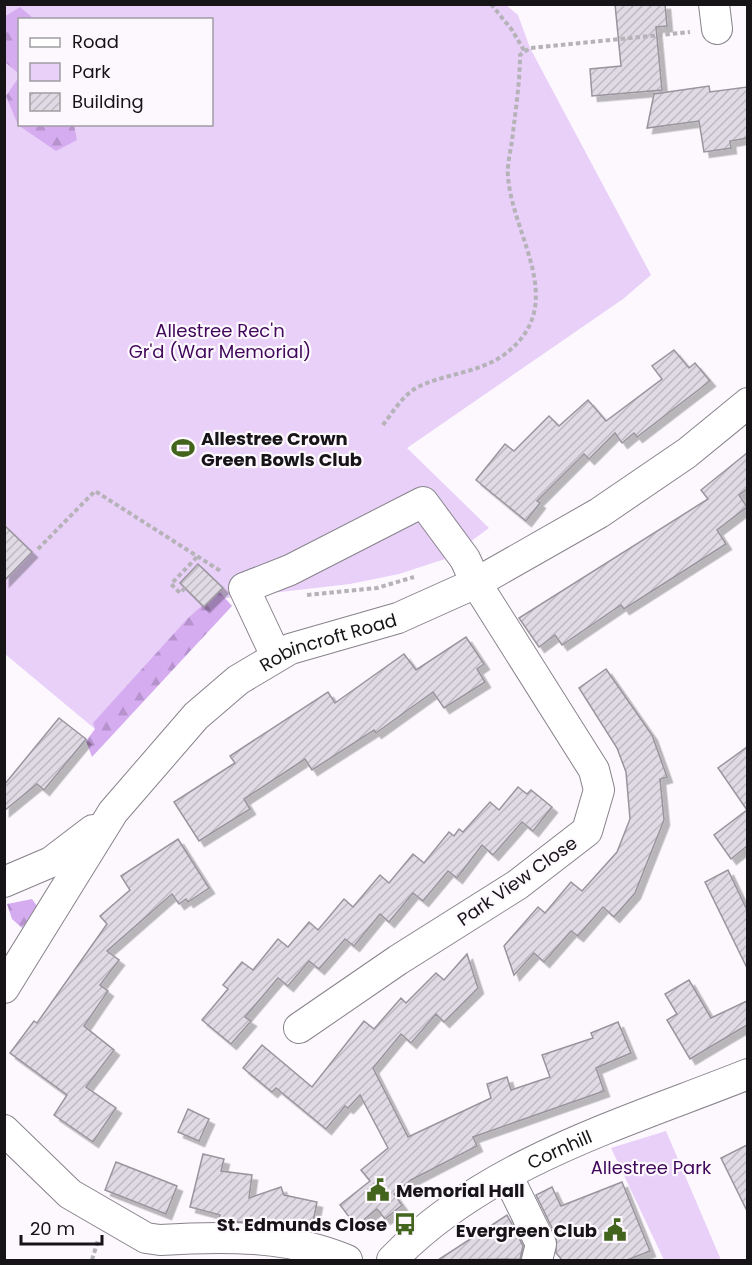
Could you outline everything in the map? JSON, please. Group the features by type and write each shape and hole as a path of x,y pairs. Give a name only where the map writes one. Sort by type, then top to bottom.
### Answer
{"street":[{"name":"Robincroft Road","path":"4,988 113,812 196,716 238,680 276,656 326,638 398,618 476,583 599,513 687,453 747,403"},
{"name":"Park View Close","path":"244,588 290,570 423,502 465,559 476,583 594,770 599,790 587,831 517,885 398,960 299,1028"},
{"path":"244,588 276,656"},
{"path":"4,882 51,862 84,838 113,812"},
{"name":"Cornhill","path":"392,1260 437,1219 465,1198 507,1175 617,1126 747,1074"},
{"path":"4,1130 70,1194 146,1238 160,1240 241,1237 286,1244 347,1260"},
{"path":"507,1175 541,1244 537,1260"}],"path":[{"path":"491,4 506,21 525,52"},
{"path":"384,425 406,396 419,386 472,371 504,355 519,342 535,312 535,280 532,263 523,241 507,176 520,55 530,48 716,17"},
{"path":"38,549 95,491 244,588"},
{"path":"185,588 180,593 171,584 198,556"},
{"path":"300,596 377,588 419,576"}],"green space":[{"name":"Allestree Rec'n Gr'd (War Memorial)","path":"4,5 506,5 518,15 530,48 651,275 623,299 407,448 489,528 448,558 399,574 350,584 218,599 95,729 5,654"},
{"path":"20,7 33,18 18,18 18,73 5,62 4,17"},
{"path":"18,78 18,125 6,96"},
{"path":"19,126 74,126 77,140 56,151"},
{"path":"219,591 232,606 92,757 86,741 95,729 93,723 188,618"},
{"path":"32,899 37,906 22,928 12,919 7,904"},
{"name":"Allestree Park","path":"666,1131 721,1260 664,1260 611,1148"}],"building":[{"path":"615,4 665,4 667,26 656,27 662,90 592,96 590,69 621,66"},
{"path":"709,86 710,92 747,87 747,138 730,141 731,148 704,152 699,121 647,128 654,94"},
{"path":"674,350 689,368 695,363 710,381 637,437 634,433 622,443 615,433 589,459 584,454 537,501 540,503 526,521 476,480 505,444 514,451 549,416 559,426 588,400 606,421 662,379 652,366"},
{"path":"747,453 747,489 739,495 747,507 717,530 726,544 624,609 621,605 562,645 555,635 539,647 519,618 708,499 701,490"},
{"path":"4,525 32,552 4,581"},
{"path":"198,564 223,588 204,607 180,583"},
{"path":"466,637 484,664 477,669 485,682 444,708 433,692 376,733 374,730 312,770 305,759 244,799 250,809 199,841 174,802 235,763 230,756 328,692 335,703 404,654 416,670"},
{"path":"606,669 652,735 667,777 660,779 664,820 635,893 614,917 603,907 578,936 571,931 544,962 534,953 514,975 504,946 538,907 545,913 571,882 582,891 617,852 630,819 626,772 617,748 579,688"},
{"path":"59,718 86,739 44,790 37,784 4,811 4,785"},
{"path":"747,747 747,810 718,768"},
{"path":"518,787 527,794 531,790 552,807 533,831 522,822 493,855 482,845 457,878 448,871 423,901 413,893 389,922 380,914 354,946 345,939 319,969 309,961 288,986 278,978 245,1017 251,1021 231,1044 202,1020 228,989 223,985 242,962 253,970 278,939 288,947 309,922 318,930 344,899 353,907 380,875 389,883 413,854 424,863 449,832 454,836 459,829 463,832 490,802 499,810"},
{"path":"747,810 747,846 731,859 714,835"},
{"path":"178,839 209,888 188,902 186,899 179,904 172,894 107,951 119,960 100,985 108,991 84,1026 114,1050 86,1087 116,1108 93,1142 54,1115 67,1095 10,1053 34,1021 37,1023 107,924 100,916 130,890 121,876"},
{"path":"728,870 747,910 747,968 705,882"},
{"path":"467,954 478,988 444,1022 436,1014 411,1043 401,1034 373,1068 408,1137 491,1098 487,1084 507,1077 511,1090 550,1077 542,1055 593,1038 591,1033 618,1022 631,1053 596,1068 604,1091 473,1137 477,1146 411,1180 394,1194 402,1205 385,1219 377,1209 356,1226 340,1205 370,1181 361,1170 388,1148 360,1095 348,1108 345,1106 326,1129 276,1088 272,1092 243,1068 262,1045 312,1087 364,1021 374,1029 401,998 406,1003 436,973 444,980"},
{"path":"689,980 711,1018 747,1001 747,1025 690,1059 667,1020 677,1014 665,994"},
{"path":"188,1109 209,1119 199,1141 178,1132"},
{"path":"747,1145 747,1211 721,1158"},
{"path":"203,1154 224,1159 221,1171 252,1175 249,1198 281,1187 284,1195 317,1202 312,1227 279,1220 267,1223 219,1221 220,1215 190,1207"},
{"path":"116,1162 177,1186 166,1214 105,1190"},
{"path":"622,1182 650,1251 627,1260 562,1260 556,1253 556,1236 536,1195 552,1187 561,1206"},
{"path":"507,1215 523,1246 520,1259 438,1260"}],"place":[{"name":"Allestree Crown Green Bowls Club","path":"183,448"},
{"name":"Memorial Hall","path":"378,1190"},
{"name":"St. Edmunds Close","path":"405,1224"},
{"name":"Evergreen Club","path":"615,1230"}]}
